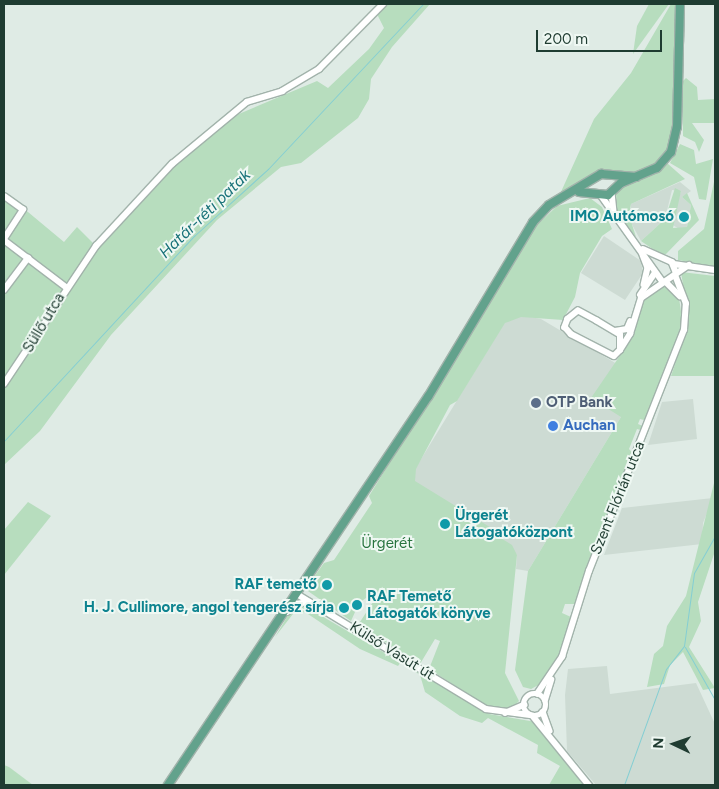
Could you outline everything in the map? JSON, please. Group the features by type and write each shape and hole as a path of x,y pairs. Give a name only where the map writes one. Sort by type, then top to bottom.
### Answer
{"main road":[{"path":"568,195 599,194 613,190 663,163 674,145 680,4"},
{"path":"168,785 428,397 533,222 568,195 594,181 601,174 636,177"},
{"path":"610,175 613,190"},
{"path":"594,181 599,194"}],"street":[{"name":"Süllő utca","path":"4,384 66,287 172,164 247,102 282,91 319,69 383,4"},
{"path":"613,190 616,221"},
{"path":"599,194 616,221 639,246 654,272 680,296 686,320"},
{"path":"5,197 23,210 4,239 66,287"},
{"path":"639,246 674,264 715,270"},
{"path":"615,331 628,327 648,273 639,246"},
{"path":"4,290 28,258"},
{"path":"640,294 662,259"},
{"name":"Szent Flórián utca","path":"545,700 686,320 686,304 675,274 674,264"},
{"path":"620,350 623,341 615,331 580,312 570,315 565,324 571,334 607,356 620,350 630,334 637,303 689,265"},
{"name":"Külső Vasút út","path":"297,594 498,714 532,715"},
{"path":"281,618 296,604 311,603"},
{"name":"Szent Flórián utca","path":"537,694 552,678"},
{"path":"498,714 524,705 528,697 537,694 545,700 543,712 553,738"},
{"path":"524,705 553,738 589,785"},
{"path":"532,715 543,712"}],"shaded area":[{"path":"680,182 691,191 682,197 691,205 687,227 681,230 671,224 681,191 672,190 665,219 641,241 630,221 631,204"},
{"path":"604,236 641,261 643,273 625,300 581,273"},
{"path":"520,315 541,319 617,364 621,417 528,571 516,569 517,555 492,529 414,483 415,469 505,322"},
{"path":"693,399 697,439 648,445 662,402"},
{"path":"713,498 703,523 702,544 604,555 622,508"},
{"path":"607,666 610,694 696,683 715,724 714,785 596,785 567,751 565,695 568,669"}],"green space":[{"path":"389,4 430,4 392,47 371,79 369,99 358,118 301,163 281,167 217,220 111,335 40,431 4,465 4,192 64,242 77,227 94,244 161,175 227,119 317,81 328,88 369,49 384,28 377,14"},
{"path":"649,4 669,4 633,54 637,26"},
{"path":"671,4 676,4 673,125 667,150 653,167 635,174 603,170 560,194 594,119 631,73"},
{"path":"686,78 697,87 698,100 715,99 715,123 692,123 704,140 699,152 695,142 683,136 682,82"},
{"path":"680,144 694,150 696,164 713,159 706,200 699,199 694,177 670,163"},
{"path":"667,163 685,179 631,204 629,215 636,237 617,213 616,193 622,185"},
{"path":"715,177 715,267 678,260 678,251 704,229"},
{"path":"675,188 681,191 673,228 687,227 691,205 682,197 687,193 699,220 666,254 660,254 641,241 665,219"},
{"name":"Ürgerét","path":"590,198 602,207 612,229 602,236 580,273 575,297 563,320 521,317 505,323 457,401 450,405 416,469 415,481 493,529 491,532 512,545 517,555 505,673 519,701 510,710 490,708 429,669 440,641 435,639 420,664 358,625 373,602 366,598 359,603 351,621 305,589 324,563 334,560 372,503 369,496 536,226 557,206"},
{"path":"681,272 715,276 715,376 671,376 689,322"},
{"path":"659,286 667,287 679,298 683,325 648,421 640,419 638,424 645,427 644,431 637,429 629,449 634,455 575,604 565,604 562,613 571,617 560,653 544,682 531,689 523,687 515,670 528,571 621,417 591,398 634,335 643,301"},
{"path":"715,479 715,551 698,602 701,621 689,647 715,688 703,690 683,652 670,665 664,684 647,687 654,654 663,646 667,626 686,596"},
{"path":"28,502 51,516 4,575 4,530"},
{"path":"303,605 401,662 398,666 360,649 305,612 293,614 275,637 290,612"},
{"path":"405,665 489,714 536,722 584,785 549,785 560,766 537,753 538,745 488,718 482,723 460,716 425,692 420,675"},
{"path":"4,765 9,767 33,785 4,785"}],"waterway":[{"name":"Határ-réti patak","path":"4,441 194,236 268,169 423,4"},
{"path":"624,785 666,669 684,646 694,573 715,536"},
{"path":"685,647 715,700"}],"place":[{"name":"IMO Autómosó","path":"684,217"},
{"name":"OTP Bank","path":"536,403"},
{"name":"Auchan","path":"553,426"},
{"name":"Ürgerét Látogatóközpont","path":"445,524"},
{"name":"RAF temető","path":"327,585"},
{"name":"RAF Temető Látogatók könyve","path":"357,605"},
{"name":"H. J. Cullimore, angol tengerész sírja","path":"344,608"}]}
